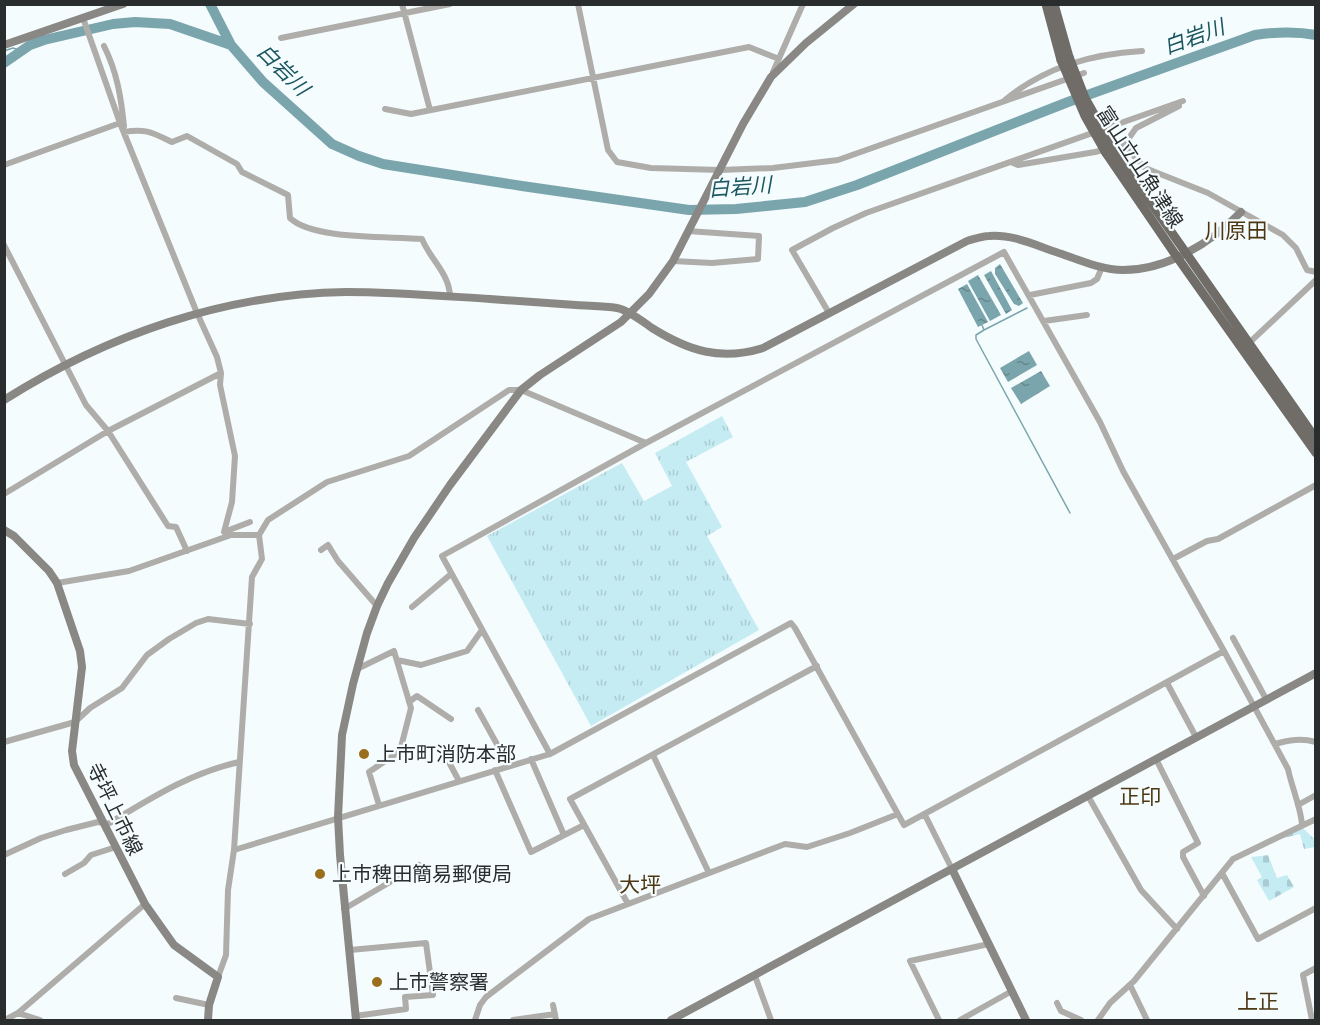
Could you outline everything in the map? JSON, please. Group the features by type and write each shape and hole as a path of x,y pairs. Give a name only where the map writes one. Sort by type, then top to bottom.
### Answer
{"main road":[{"name":"富山立山魚津線","path":"1046,4 1072,77 1085,98 1098,132 1110,152 1316,453"},
{"name":"富山立山魚津線","path":"1054,4 1065,58"},
{"name":"富山立山魚津線","path":"1182,255 1314,433"}],"street":[{"path":"4,45 85,21 123,4"},
{"path":"402,4 430,110"},
{"path":"281,38 450,4"},
{"path":"578,4 609,150 617,162 651,168 720,170 773,168 838,160 1072,77"},
{"path":"350,950 426,943 433,995 405,997 406,1009 356,1018 344,909 338,817 342,735 357,669 377,606 414,538 450,485 521,390 630,314 649,294 673,261 742,124 771,77 803,4"},
{"path":"771,77 854,4"},
{"path":"85,21 120,123 197,313 218,357 220,385 236,456 232,502 224,532 250,522"},
{"path":"104,46 114,65 120,86 124,132"},
{"path":"385,110 411,114 749,47 779,59"},
{"path":"1000,104 1016,91 1053,69 1105,54 1142,51"},
{"path":"829,313 792,250 866,213 1183,101 1180,106 1137,128 1125,145 1018,165 1012,163"},
{"path":"4,165 120,123"},
{"path":"124,132 149,131 172,142 187,136 237,164 242,172 288,195 290,218 303,226 342,234 422,239 446,277 450,297"},
{"path":"1125,145 1145,168 1208,193 1283,235 1296,248 1307,270 1316,272"},
{"path":"4,400 65,364 126,337 197,313 237,304 301,295 368,292 620,308 656,330 703,352 735,355 763,348 967,241 989,236 1012,238 1102,267 1122,270 1141,268 1182,255 1228,225 1241,212"},
{"path":"673,261 712,263 758,259 759,236 688,231"},
{"path":"4,245 86,405 108,431 168,526 176,527 187,551"},
{"path":"550,754 441,555 646,442 1004,252 1100,422 1123,471 1255,705 1288,769 1302,824"},
{"path":"1030,295 1091,283 1097,279 1102,267"},
{"path":"1248,344 1316,280"},
{"path":"1044,321 1087,315"},
{"path":"4,494 108,431 220,373"},
{"path":"208,1020 209,1005 226,955 228,890 234,850 252,577 262,559 260,535 268,520 327,482 409,456 510,390 521,390 646,442"},
{"path":"1173,559 1207,541 1218,539 1316,485"},
{"name":"寺坪上市線","path":"4,530 14,536 49,571 57,583 82,659 72,751 74,765 145,904 174,945 218,977"},
{"path":"57,583 129,571 231,535 260,535"},
{"path":"321,550 328,546 377,606"},
{"path":"412,607 452,574"},
{"path":"4,742 75,722 90,708 122,688 147,655 195,623 208,619 250,624"},
{"path":"234,850 550,754 790,623 904,825 1224,651"},
{"path":"397,660 421,665 467,651 482,630"},
{"path":"1233,638 1266,699"},
{"path":"357,669 394,651 411,708 400,751 369,772 379,805"},
{"path":"628,904 570,800 816,666"},
{"path":"672,1020 1315,674"},
{"path":"1167,683 1196,737"},
{"path":"409,702 417,696 452,719"},
{"path":"478,710 508,766"},
{"path":"1275,744 1289,740 1316,742"},
{"path":"443,751 459,781"},
{"path":"653,755 709,873"},
{"path":"531,759 564,835"},
{"path":"1156,759 1198,843 1183,852 1183,857 1204,896"},
{"path":"4,855 41,838 66,830 98,822 108,824 155,795 196,774 239,762"},
{"path":"495,770 531,852 584,825"},
{"path":"1298,805 1316,795"},
{"path":"1088,796 1141,890 1177,929"},
{"path":"475,1020 480,1005 486,997 590,919 785,844 807,847 898,814"},
{"path":"925,815 1026,1020"},
{"path":"1098,1020 1110,1003 1130,985 1177,929 1233,859 1316,819"},
{"path":"65,874 84,863 91,855 116,847"},
{"path":"344,909 419,865"},
{"path":"1222,873 1258,939 1316,908"},
{"path":"4,1020 18,1012 145,904"},
{"path":"939,1020 910,961 989,945"},
{"path":"1312,1020 1313,1007 1302,975 1316,968"},
{"path":"754,976 771,1020"},
{"path":"1130,985 1147,1020"},
{"path":"960,1020 1012,991"},
{"path":"176,998 209,1005"},
{"path":"1058,1003 1061,1011 1080,1020"},
{"path":"513,1020 556,1017 553,1005"},
{"path":"18,1012 40,1020"}],"green space":[{"path":"722,416 733,437 686,462 722,527 707,536 759,630 591,726 487,536 622,463 644,501 672,486 655,453"},
{"path":"1302,827 1315,840 1315,847 1304,849 1300,834 1280,839"},
{"path":"1268,855 1277,878 1287,875 1294,887 1269,901 1257,880 1262,877 1251,857"}],"water":[{"path":"1000,264 1023,303 1019,306 1014,304 995,274 995,268"},
{"path":"991,271 1012,310 1006,314 984,275"},
{"path":"978,275 1001,315 990,321 968,281"},
{"path":"967,284 988,322 978,327 958,289"},
{"path":"1029,351 1037,365 1008,382 1000,368"},
{"path":"1041,371 1050,386 1021,404 1011,388"}],"waterway":[{"name":"白岩川","path":"210,4 231,45 263,82 332,144 359,156 383,164 689,210 736,209 805,202 857,185 1068,102 1255,35 1285,32 1316,35"},
{"path":"4,63 30,45 44,40 113,24 135,22 170,24 231,45"},
{"path":"4,51 13,48 22,51"},
{"path":"982,325 984,330 1027,308"},
{"path":"984,330 976,335 976,339 1070,513"}],"place":[{"name":"上市町消防本部","path":"364,754"},
{"name":"上市稗田簡易郵便局","path":"320,874"},
{"name":"上市警察署","path":"377,982"}],"district":[{"name":"川原田","path":"1236,231"},
{"name":"正印","path":"1140,797"},
{"name":"大坪","path":"640,885"},
{"name":"上正","path":"1258,1002"}]}
